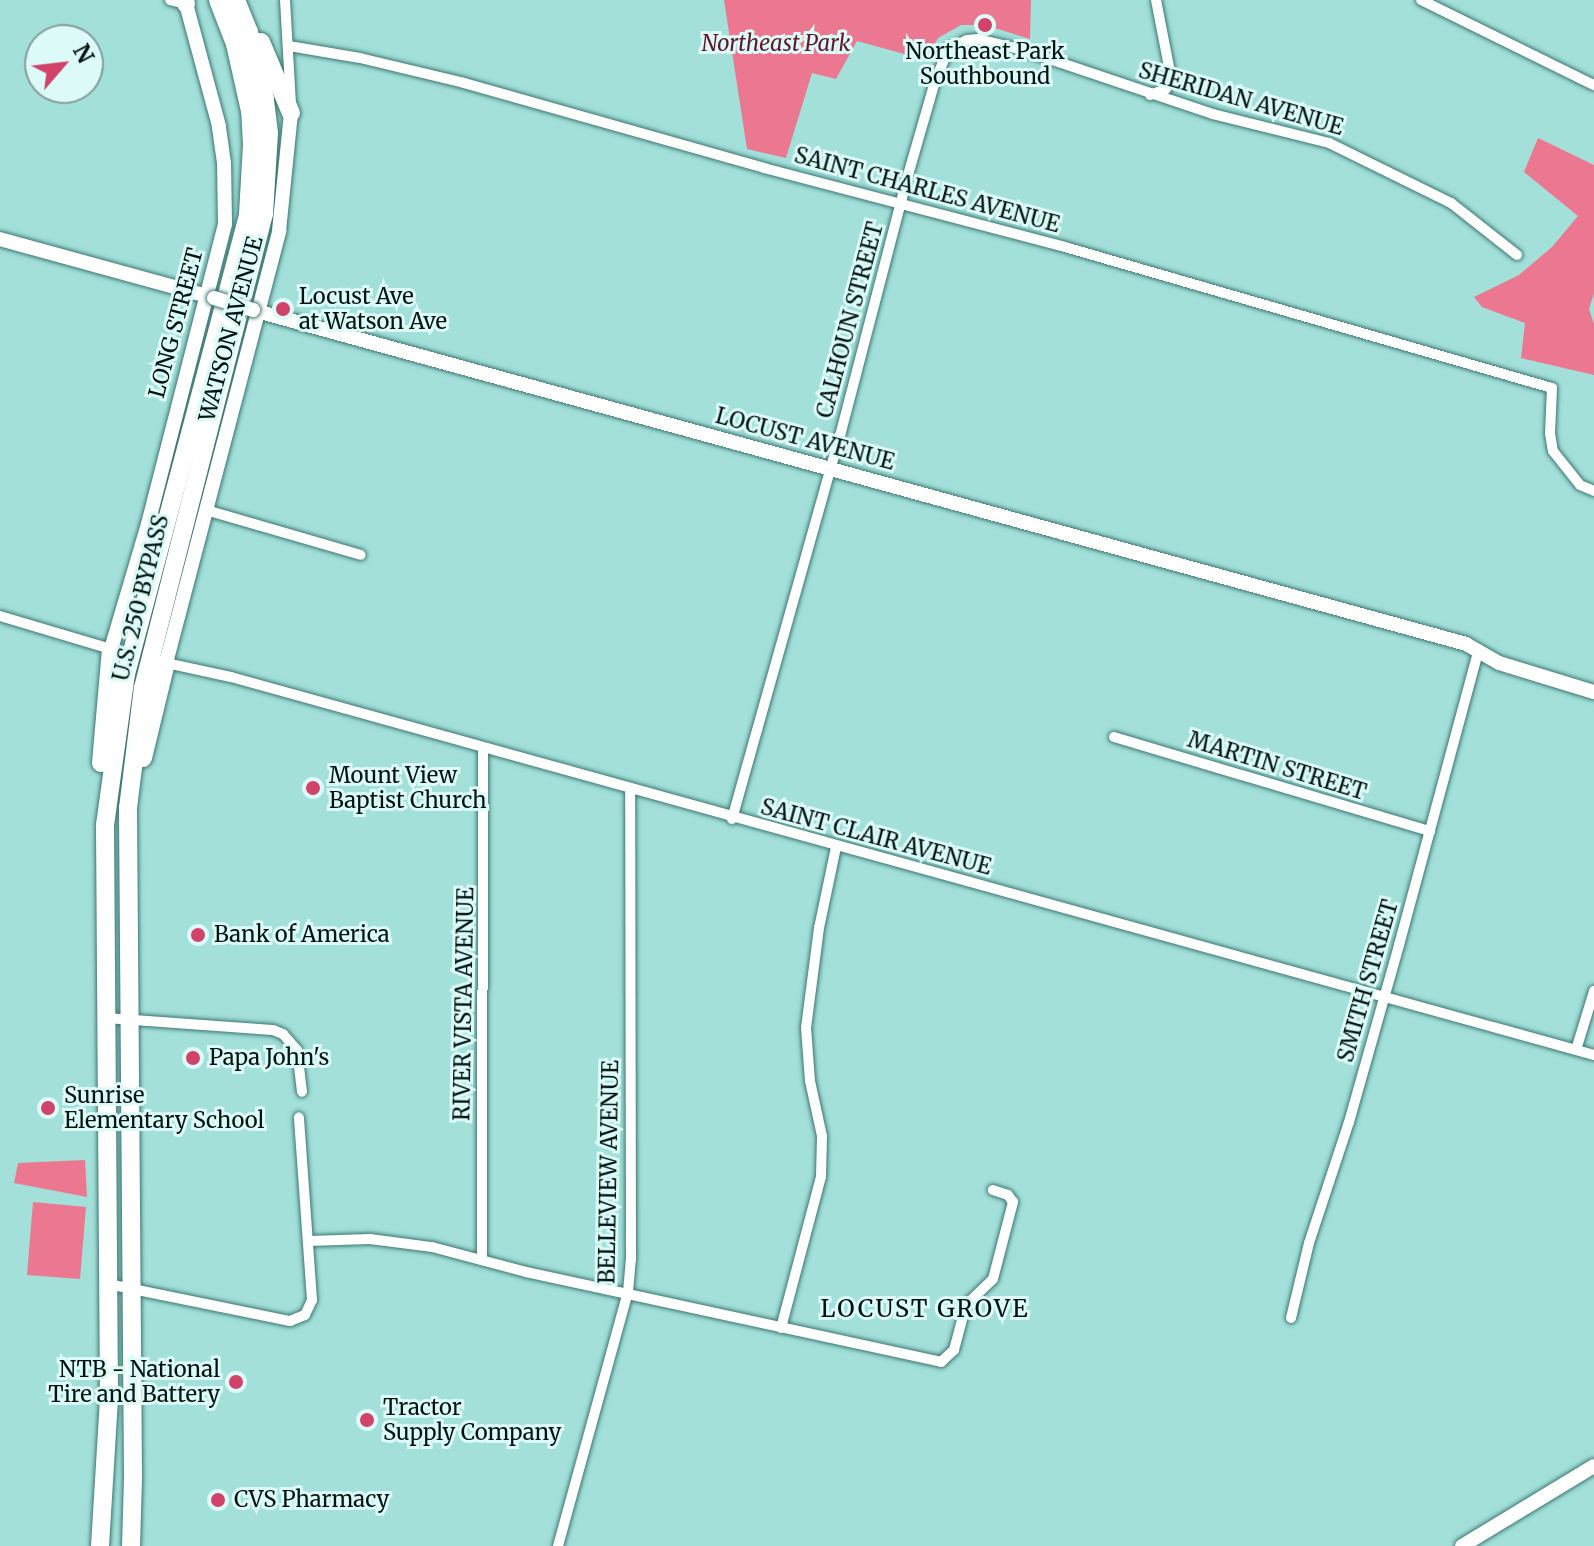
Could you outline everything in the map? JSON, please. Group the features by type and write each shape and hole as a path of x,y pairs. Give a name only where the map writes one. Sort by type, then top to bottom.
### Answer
{"highway":[{"path":"105,825 126,674 248,214 252,145 250,111 235,44 218,0"},
{"path":"237,0 272,64 291,113"},
{"name":"U.S. 250 BYPASS","path":"127,839 131,769 143,688 257,251 268,170 265,99 249,32 237,0"},
{"path":"100,1546 108,1415 105,825 101,753 111,649"},
{"path":"131,1546 133,1290 127,839 138,809 142,764 166,663"}],"street":[{"name":"WATSON AVENUE","path":"166,663 281,217 291,113 285,0"},
{"path":"1150,95 1166,89 1171,77 1156,0"},
{"path":"1421,0 1594,85"},
{"name":"LONG STREET","path":"111,649 211,297 225,224 224,163 212,97 180,1"},
{"name":"SHERIDAN AVENUE","path":"941,64 949,49 957,43 978,39 1023,50 1213,114 1296,132 1361,157 1451,203 1517,255"},
{"name":"SAINT CHARLES AVENUE","path":"289,46 404,67 1065,247 1552,388 1550,433 1553,451 1580,485 1594,491"},
{"name":"CALHOUN STREET","path":"732,819 941,64"},
{"name":"LOCUST AVENUE","path":"0,239 1466,644 1478,653 1510,667 1594,692"},
{"path":"206,510 361,555"},
{"path":"0,616 111,649"},
{"name":"SMITH STREET","path":"1291,1318 1309,1243 1349,1122 1385,996 1478,653"},
{"name":"SAINT CLAIR AVENUE","path":"166,663 231,677 732,819 1594,1055"},
{"name":"MARTIN STREET","path":"1114,737 1430,831"},
{"name":"RIVER VISTA AVENUE","path":"482,1260 483,748"},
{"name":"BELLEVIEW AVENUE","path":"558,1546 628,1292 632,1154 630,790"},
{"path":"781,1328 821,1177 822,1136 810,1081 806,1028 819,928 836,847"},
{"path":"1576,1050 1594,991"},
{"path":"106,1018 273,1030 283,1034 297,1050 302,1092"},
{"path":"108,1284 232,1311 290,1321 298,1319 310,1308 312,1300 299,1117"},
{"path":"309,1241 401,1241 941,1362 954,1350 966,1305 993,1279 1013,1202 1008,1195 993,1190"},
{"path":"1462,1546 1594,1466"}],"green space":[{"name":"Northeast Park","path":"724,0 1031,0 1030,39 985,25 961,25 938,38 926,60 857,41 836,79 812,73 786,158 747,149"},
{"path":"1538,138 1594,165 1594,293 1589,309 1594,324 1594,375 1521,358 1525,323 1482,307 1474,297 1519,275 1552,247 1578,216 1524,172"},
{"path":"85,1160 87,1197 14,1183 18,1163"},
{"path":"33,1202 86,1207 80,1279 27,1275"}],"place":[{"name":"Northeast Park Southbound","path":"985,25"},
{"name":"Locust Ave at Watson Ave","path":"283,309"},
{"name":"Mount View Baptist Church","path":"313,788"},
{"name":"Bank of America","path":"198,935"},
{"name":"Papa John's","path":"193,1058"},
{"name":"Sunrise Elementary School","path":"48,1108"},
{"name":"NTB - National Tire and Battery","path":"236,1382"},
{"name":"Tractor Supply Company","path":"367,1420"},
{"name":"CVS Pharmacy","path":"218,1500"}],"district":[{"name":"LOCUST GROVE","path":"925,1309"}]}
